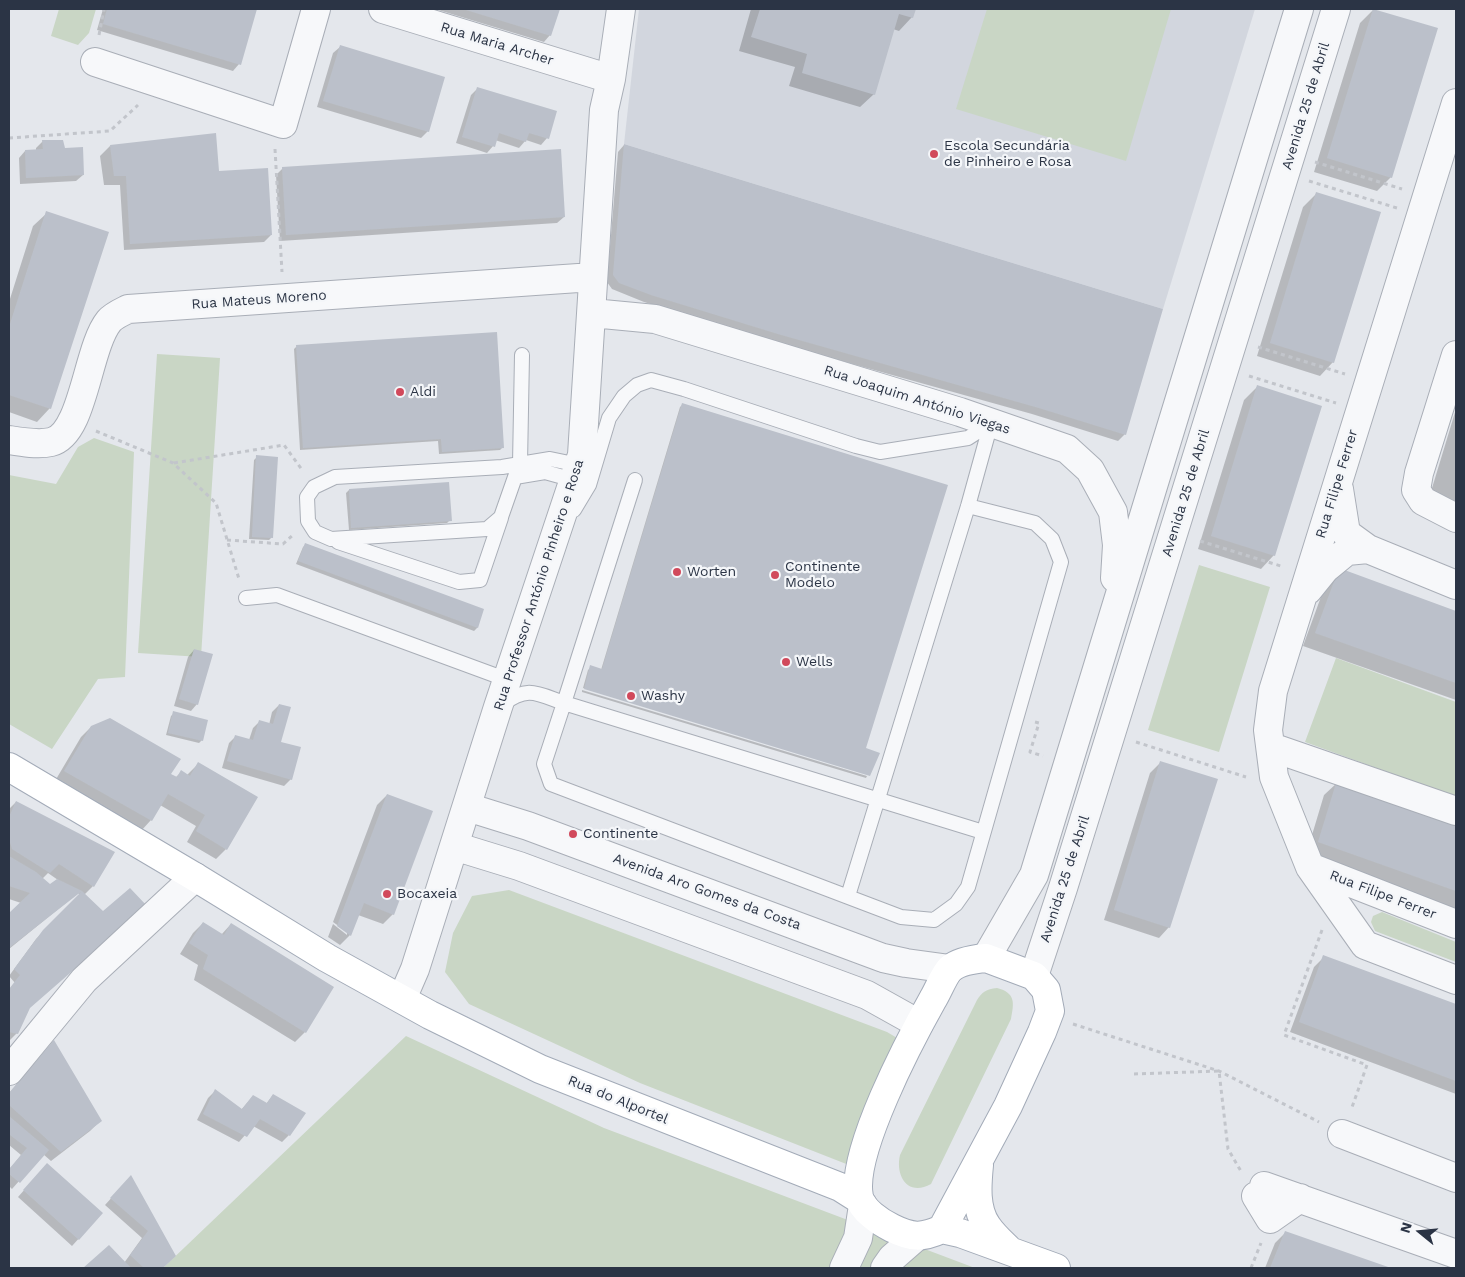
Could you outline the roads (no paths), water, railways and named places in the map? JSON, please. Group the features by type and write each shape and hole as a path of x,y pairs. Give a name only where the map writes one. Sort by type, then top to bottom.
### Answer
{"main road":[{"name":"Rua do Alportel","path":"9,767 327,958 430,1015 540,1069 855,1192"},
{"path":"942,1230 980,1162 1008,1106 1050,1011 1046,990 1034,976 986,958 969,960 950,969 919,1024 864,1148 855,1192 875,1217 904,1234 916,1237 927,1236 942,1230 960,1233 1056,1268"},
{"path":"980,1162 977,1190 981,1212 986,1226 1008,1249"}],"street":[{"path":"95,62 283,124 316,9"},
{"name":"Rua Maria Archer","path":"383,9 610,79"},
{"name":"Rua Professor António Pinheiro e Rosa","path":"402,998 415,969 498,708 582,455 604,110 621,9"},
{"path":"986,958 1034,875 1299,9"},
{"name":"Avenida 25 de Abril","path":"1034,976 1336,16"},
{"name":"Rua Filipe Ferrer","path":"1456,102 1273,691 1268,730 1274,777 1310,866 1365,945 1456,980"},
{"name":"Rua Mateus Moreno","path":"9,440 24,443 52,442 67,431 73,421 100,336 110,320 128,309 594,277"},
{"name":"Rua Joaquim António Viegas","path":"592,314 655,319 960,412 1067,449 1090,470 1113,512 1117,545 1114,613"},
{"path":"1456,355 1419,473 1416,490 1423,501 1456,518"},
{"path":"1338,482 1346,533 1368,549 1456,585"},
{"path":"1306,586 1347,551 1368,549"},
{"path":"1270,747 1456,811"},
{"name":"Avenida Aro Gomes da Costa","path":"466,807 528,826 883,958 950,969"},
{"path":"454,846 519,866 867,995 919,1024"},
{"name":"Rua Filipe Ferrer","path":"1310,866 1456,924"},
{"path":"9,1071 84,980 195,877"},
{"path":"1342,1134 1456,1178"},
{"path":"1254,1186 1300,1198 1456,1254"},
{"path":"844,1268 858,1238 855,1192"},
{"path":"885,1268 892,1258 916,1237"}],"lane":[{"path":"522,355 518,470 480,580 459,582 331,539 315,532 308,521 307,497 314,487 335,477 502,467 518,470 545,472 577,472"},
{"path":"557,531 590,485 609,418 624,396 637,385 651,380 880,452 968,438 991,424"},
{"path":"848,896 968,506 991,424"},
{"path":"635,480 544,764 551,784 901,917 934,920 956,904 968,887 1061,562 1052,539 1035,522 968,506"},
{"path":"331,539 487,530 501,517"},
{"path":"246,598 277,595 508,680"},
{"path":"498,708 515,695 532,692 984,832"}],"place":[{"name":"Escola Secundária de Pinheiro e Rosa","path":"934,154"},
{"name":"Aldi","path":"400,392"},
{"name":"Worten","path":"677,572"},
{"name":"Continente Modelo","path":"775,575"},
{"name":"Wells","path":"786,662"},
{"name":"Washy","path":"631,696"},
{"name":"Continente","path":"573,834"},
{"name":"Bocaxeia","path":"387,894"}]}
